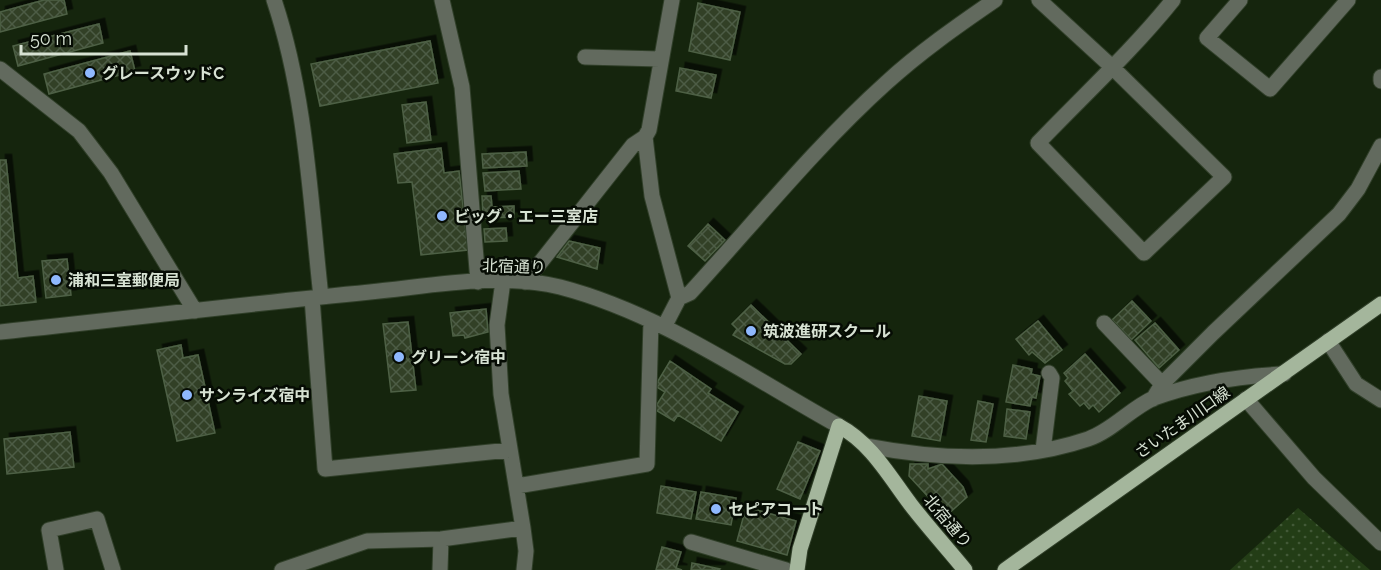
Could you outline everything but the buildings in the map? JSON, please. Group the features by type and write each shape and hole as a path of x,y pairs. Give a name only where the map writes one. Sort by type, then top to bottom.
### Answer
{"main road":[{"name":"さいたま川口線","path":"1005,570 1381,304"},
{"name":"北宿通り","path":"839,426 856,435 867,446 912,507 965,570"},
{"path":"797,570 800,549 839,426"}],"street":[{"path":"274,0 290,47 302,114 316,297 325,469 510,450"},
{"path":"442,0 462,87 478,282"},
{"path":"525,282 633,145 645,137 649,130 672,0"},
{"path":"517,486 647,464 657,324 679,298 690,293 845,124 886,83 930,45 995,0"},
{"path":"1039,0 1113,67 1224,177 1144,253 1038,143 1113,67 1151,28 1173,0"},
{"path":"1240,0 1207,38 1270,89 1347,0"},
{"path":"585,57 660,59"},
{"path":"0,69 79,131 111,173 195,311"},
{"path":"645,137 652,196 679,298"},
{"path":"1153,399 1162,384 1340,214 1358,189 1381,146"},
{"path":"503,281 497,325 501,394 523,528 526,551 524,570"},
{"name":"北宿通り","path":"0,332 316,297 478,282 542,283 592,296 657,324 839,426"},
{"path":"1104,323 1162,384"},
{"path":"1328,341 1356,384 1381,400"},
{"path":"1043,450 1052,378 1049,373"},
{"path":"867,446 915,455 956,457 1006,456 1043,450 1090,439 1153,399 1241,375 1284,374"},
{"path":"1246,399 1314,478 1381,543"},
{"path":"56,570 49,530 97,519 113,570"},
{"path":"282,570 367,541 441,539 523,528"},
{"path":"440,570 441,539"},
{"path":"691,542 786,570"},
{"path":"333,570 334,554"}],"green space":[{"path":"1298,508 1370,570 1230,570"}],"place":[{"name":"グレースウッドC","path":"90,73"},
{"name":"ビッグ・エー三室店","path":"442,216"},
{"name":"浦和三室郵便局","path":"56,280"},
{"name":"筑波進研スクール","path":"751,331"},
{"name":"グリーン宿中","path":"399,357"},
{"name":"サンライズ宿中","path":"187,395"},
{"name":"セピアコート","path":"716,509"}]}
